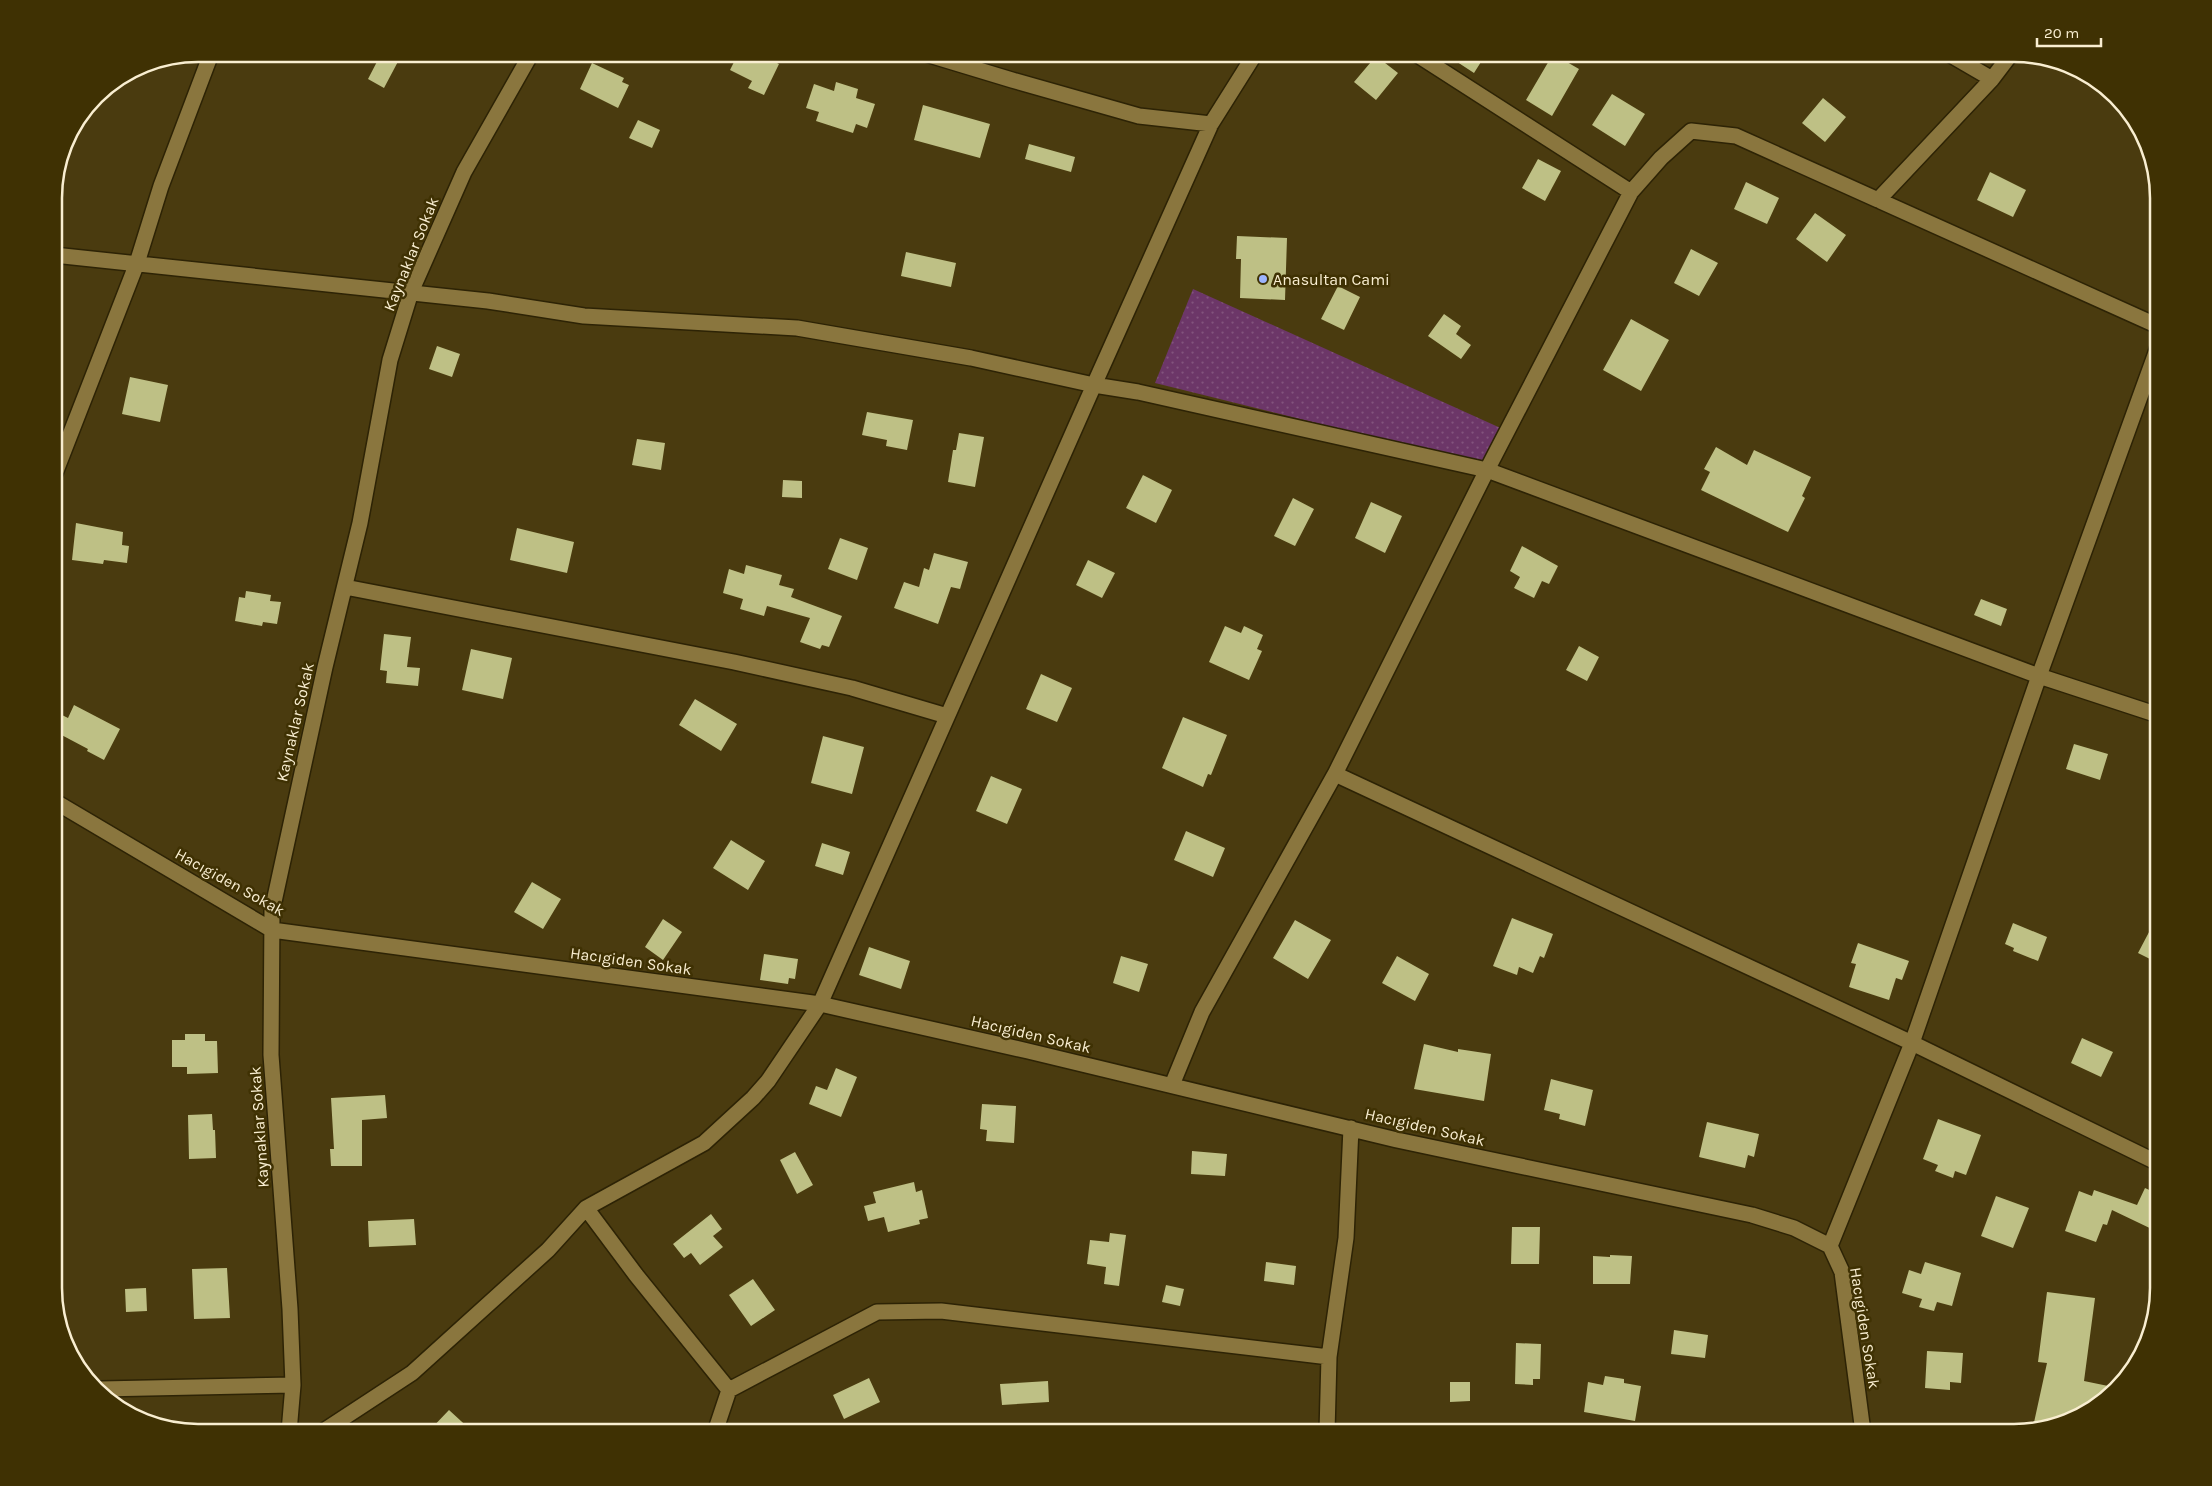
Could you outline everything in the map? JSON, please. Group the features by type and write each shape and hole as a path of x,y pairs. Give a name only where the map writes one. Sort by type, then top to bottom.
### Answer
{"street":[{"path":"63,453 137,263 160,186 208,62"},
{"name":"Kaynaklar Sokak","path":"290,1424 293,1385 289,1299 271,1054 272,911 297,792 360,523 390,360 411,292 464,172 526,62"},
{"path":"952,62 1139,116 1211,124"},
{"path":"334,1424 412,1373 548,1250 586,1208 704,1143 753,1098 768,1081 820,1004 1211,124 1249,62"},
{"path":"1428,62 1631,192"},
{"path":"1962,62 1992,79"},
{"path":"1878,200 1992,79 2005,62"},
{"path":"1172,1085 1202,1012 1335,774 1487,470 1631,192 1661,158 1691,131 1736,136 2150,322"},
{"path":"63,256 411,292 488,301 584,316 796,328 971,358 1094,385 1138,392 1487,470 2038,676 2150,712"},
{"path":"1830,1246 1912,1043 2038,676 2150,369"},
{"path":"345,587 734,662 852,688 947,716"},
{"path":"1335,774 1912,1043 2150,1159"},
{"name":"Hacıgiden Sokak","path":"63,806 272,930 820,1004 1351,1128 1752,1215 1794,1228 1830,1246 1842,1272 1862,1424"},
{"path":"1327,1424 1329,1357 1346,1238 1351,1128"},
{"path":"586,1208 636,1275 728,1390"},
{"path":"717,1424 728,1390 877,1312 941,1311 1329,1357"},
{"path":"108,1389 293,1385"}],"shaded area":[{"path":"1193,289 1505,430 1490,457 1478,463 1155,383"}],"building":[{"path":"377,62 398,62 384,88 368,79"},
{"path":"734,62 775,62 779,64 764,95 748,88 752,81 730,70"},
{"path":"1371,62 1384,62 1398,73 1376,100 1354,82"},
{"path":"1457,62 1481,62 1474,73"},
{"path":"1548,62 1567,62 1579,69 1552,116 1526,100"},
{"path":"592,63 624,78 622,82 629,85 618,108 580,89"},
{"path":"836,82 858,89 856,98 875,104 867,128 856,124 853,133 816,121 819,112 806,108 814,84 834,91"},
{"path":"1612,94 1645,114 1625,146 1592,125"},
{"path":"1823,98 1846,117 1825,142 1802,123"},
{"path":"923,105 990,124 980,158 914,140"},
{"path":"638,120 660,130 652,148 629,138"},
{"path":"1029,144 1075,157 1071,172 1025,159"},
{"path":"1538,159 1561,171 1545,201 1522,188"},
{"path":"1990,172 2026,190 2013,217 1977,200"},
{"path":"1746,182 1779,198 1767,224 1734,209"},
{"path":"1815,213 1846,235 1827,262 1796,239"},
{"name":"Anasultan Cami","path":"1237,236 1287,238 1285,300 1240,298 1241,259 1236,259"},
{"path":"1691,249 1718,263 1699,296 1674,283"},
{"path":"906,252 956,263 951,287 901,276"},
{"path":"1338,286 1360,297 1344,330 1321,319"},
{"path":"1444,314 1461,326 1456,334 1471,345 1461,359 1428,336"},
{"path":"1631,319 1669,340 1641,391 1603,370"},
{"path":"437,346 460,354 452,377 429,369"},
{"path":"130,377 168,385 160,422 122,414"},
{"path":"867,412 913,420 907,450 886,446 887,440 862,435"},
{"path":"959,433 984,437 975,487 948,482 953,450 956,450"},
{"path":"637,439 665,443 661,470 632,465"},
{"path":"1716,447 1747,465 1754,450 1811,477 1802,496 1805,498 1788,532 1701,490 1710,472 1704,469"},
{"path":"1143,475 1172,490 1156,523 1126,508"},
{"path":"783,480 802,481 802,498 782,497"},
{"path":"1293,498 1314,509 1295,546 1274,536"},
{"path":"1371,502 1402,516 1385,553 1355,538"},
{"path":"76,523 123,532 122,545 129,546 127,563 104,560 103,564 72,560"},
{"path":"517,528 574,542 567,573 510,560"},
{"path":"840,538 868,548 857,580 828,569"},
{"path":"1522,546 1558,566 1549,584 1542,581 1534,598 1514,588 1520,577 1510,571"},
{"path":"934,553 968,562 960,589 951,587 938,624 894,608 904,582 919,587 924,568 929,570"},
{"path":"1088,560 1115,573 1102,598 1076,585"},
{"path":"746,565 782,575 779,585 794,589 791,597 842,616 829,647 822,645 820,649 800,642 810,618 767,606 764,616 740,609 743,599 723,593 729,569 744,574"},
{"path":"246,591 271,595 270,601 281,602 277,624 263,622 262,626 235,621 239,597 245,598"},
{"path":"1981,599 2007,609 2001,626 1974,615"},
{"path":"1225,626 1241,633 1244,626 1263,635 1257,649 1262,651 1249,680 1209,662"},
{"path":"384,634 411,637 407,667 420,668 418,686 386,683 387,671 380,670"},
{"path":"1579,646 1599,657 1587,681 1566,670"},
{"path":"471,649 512,658 503,699 462,690"},
{"path":"1041,674 1072,688 1057,722 1026,709"},
{"path":"695,699 737,724 721,751 679,725"},
{"path":"74,705 120,729 104,760 63,736 63,716 68,718"},
{"path":"1183,717 1227,735 1211,775 1208,774 1203,787 1162,768"},
{"path":"823,736 864,747 852,794 811,783"},
{"path":"2074,744 2108,754 2100,780 2066,769"},
{"path":"991,776 1022,789 1007,824 976,811"},
{"path":"1186,831 1225,848 1213,877 1174,860"},
{"path":"731,840 765,861 748,890 713,868"},
{"path":"822,843 850,852 843,875 815,866"},
{"path":"532,882 561,899 543,929 514,912"},
{"path":"1512,918 1553,934 1544,958 1540,956 1533,973 1519,967 1517,975 1493,966"},
{"path":"663,919 682,932 663,960 645,947"},
{"path":"1295,920 1331,940 1308,979 1273,958"},
{"path":"2013,923 2047,937 2038,961 2013,951 2014,948 2005,944"},
{"path":"2150,930 2150,959 2138,953"},
{"path":"1858,943 1909,961 1902,980 1896,978 1889,1000 1849,987 1856,964 1851,963"},
{"path":"869,947 910,961 901,989 859,975"},
{"path":"764,954 798,959 795,979 789,978 788,984 760,980"},
{"path":"1121,956 1148,964 1139,992 1113,983"},
{"path":"1397,956 1429,974 1415,1001 1382,983"},
{"path":"185,1034 205,1034 205,1041 217,1041 218,1073 187,1074 187,1067 172,1067 172,1040 185,1040"},
{"path":"2082,1038 2113,1052 2101,1077 2071,1063"},
{"path":"1424,1044 1458,1052 1458,1049 1491,1054 1484,1101 1414,1089"},
{"path":"836,1068 857,1077 841,1117 809,1104 816,1086 827,1090"},
{"path":"1551,1079 1593,1090 1585,1126 1559,1119 1560,1114 1544,1110"},
{"path":"385,1095 387,1118 362,1120 362,1166 331,1166 330,1149 334,1149 331,1098"},
{"path":"982,1104 1016,1106 1014,1143 986,1141 987,1130 980,1129"},
{"path":"212,1114 213,1130 215,1130 216,1158 189,1159 188,1115"},
{"path":"1938,1119 1981,1135 1966,1175 1955,1171 1953,1178 1935,1171 1938,1165 1923,1159"},
{"path":"1707,1122 1759,1134 1754,1157 1748,1155 1745,1168 1699,1157"},
{"path":"1192,1151 1227,1154 1225,1176 1191,1174"},
{"path":"795,1152 813,1185 797,1194 780,1160"},
{"path":"914,1182 916,1192 922,1190 928,1218 919,1220 920,1224 888,1232 884,1217 868,1221 864,1206 876,1203 873,1192"},
{"path":"2145,1188 2150,1190 2150,1228 2112,1210 2107,1225 2103,1224 2096,1242 2065,1231 2079,1191 2092,1196 2094,1190 2137,1205"},
{"path":"1996,1196 2029,1208 2013,1248 1981,1236"},
{"path":"711,1214 722,1229 713,1236 723,1247 700,1265 691,1253 684,1258 673,1244"},
{"path":"414,1219 416,1245 369,1247 368,1221"},
{"path":"1512,1227 1540,1227 1539,1264 1511,1264"},
{"path":"1110,1233 1126,1235 1119,1286 1104,1284 1106,1267 1087,1264 1090,1240 1109,1242"},
{"path":"1610,1255 1632,1256 1630,1284 1593,1284 1593,1256 1610,1257"},
{"path":"1266,1262 1296,1266 1294,1285 1264,1281"},
{"path":"1925,1262 1961,1273 1952,1306 1937,1302 1934,1311 1919,1307 1922,1299 1902,1293 1909,1270 1921,1274"},
{"path":"227,1268 230,1318 194,1319 192,1269"},
{"path":"753,1279 775,1310 751,1326 729,1295"},
{"path":"1166,1285 1184,1289 1180,1306 1162,1302"},
{"path":"146,1288 147,1311 126,1312 125,1289"},
{"path":"2047,1292 2095,1298 2084,1381 2108,1386 2081,1405 2065,1413 2049,1419 2034,1421 2047,1363 2038,1362"},
{"path":"1674,1330 1708,1335 1705,1358 1671,1354"},
{"path":"1516,1343 1541,1344 1540,1379 1533,1379 1533,1385 1515,1384"},
{"path":"1927,1351 1963,1353 1961,1383 1950,1382 1950,1390 1925,1388"},
{"path":"1605,1376 1624,1379 1624,1383 1641,1386 1635,1421 1584,1412 1588,1382 1603,1385"},
{"path":"869,1378 880,1402 844,1419 833,1395"},
{"path":"1048,1381 1049,1402 1002,1405 1000,1384"},
{"path":"1450,1382 1470,1382 1470,1401 1450,1402"},
{"path":"449,1410 464,1424 436,1424"}],"place":[{"name":"Anasultan Cami","path":"1263,279"}]}
